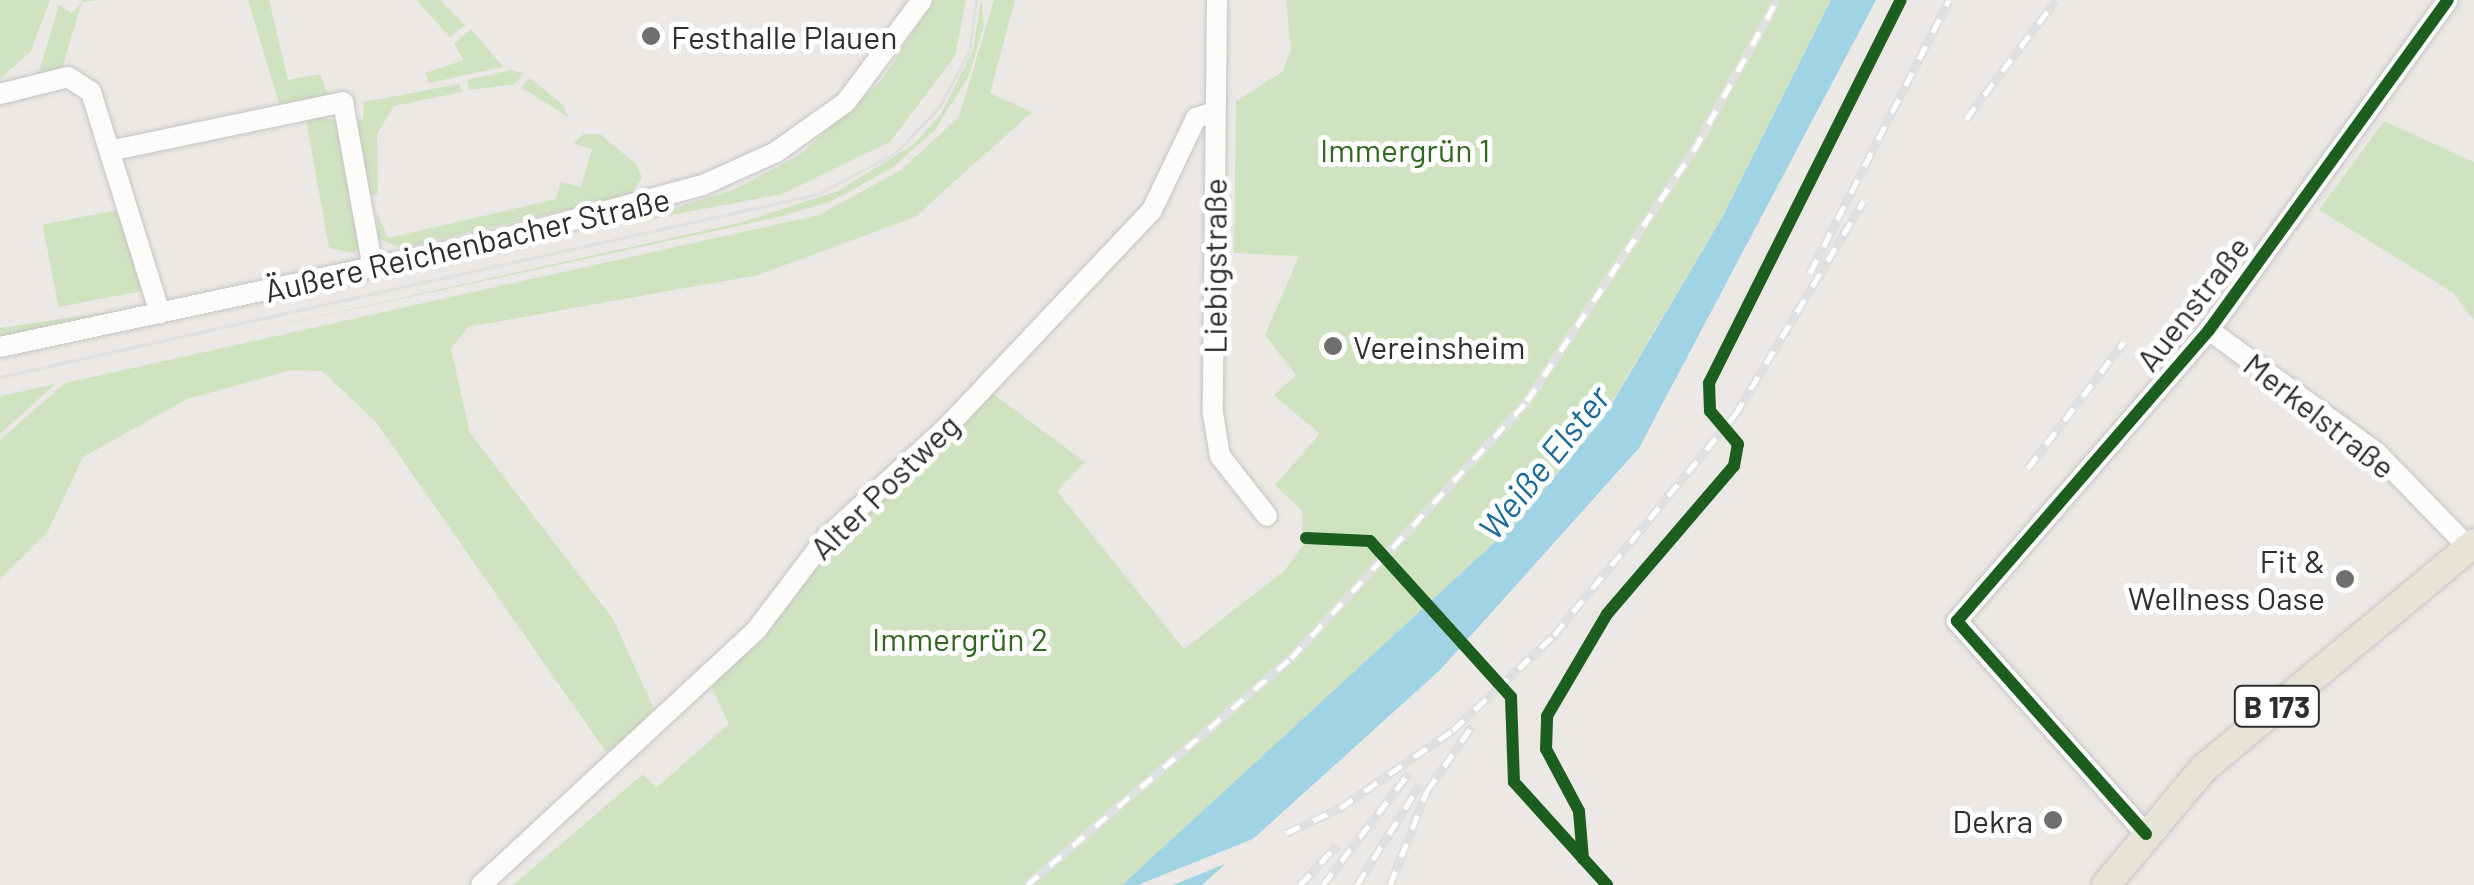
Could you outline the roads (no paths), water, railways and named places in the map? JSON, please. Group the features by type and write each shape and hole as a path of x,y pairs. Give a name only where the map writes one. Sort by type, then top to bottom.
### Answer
{"main road":[{"name":"B 173","path":"2106,885 2204,769 2471,546"}],"street":[{"name":"Äußere Reichenbacher Straße","path":"0,347 620,212 740,170 846,102 922,0"},
{"name":"Liebigstraße","path":"1217,0 1213,413 1220,456 1267,516"},
{"name":"Auenstraße","path":"2146,834 1957,621 2209,330 2448,0"},
{"path":"0,94 68,76 80,82 114,150 160,314"},
{"path":"114,150 343,102 373,268"},
{"name":"Alter Postweg","path":"480,885 757,629 826,538 945,429 1152,210 1196,118 1216,112"},
{"name":"Merkelstraße","path":"2209,330 2378,453 2471,546"}],"water":[{"path":"1831,0 1876,0 1639,448 1440,670 1202,885 1122,885 1519,520 1604,417 1723,216"}],"tram line":[{"path":"0,377 818,194 897,152 939,107 969,52 976,0"}],"railway":[{"path":"1027,885 1291,658 1527,401 1694,150 1777,0"},
{"path":"1810,273 1949,0"},
{"path":"1966,119 2056,0"},
{"path":"1286,833 1340,808 1453,730 1554,635 1735,415 1863,202"},
{"path":"2028,468 2124,342"},
{"path":"1390,885 1427,791 1472,726"},
{"path":"1323,885 1409,773"},
{"path":"1357,885 1420,784"},
{"path":"1300,885 1337,845"}],"place":[{"name":"Festhalle Plauen","path":"651,36"},
{"name":"Vereinsheim","path":"1333,346"},
{"name":"Fit & Wellness Oase","path":"2345,579"},
{"name":"Dekra","path":"2053,820"}],"park label":[{"name":"Immergrün 1","path":"1405,149"},
{"name":"Immergrün 2","path":"960,638"}],"water label":[{"name":"Weiße Elster","path":"1543,462"}]}
